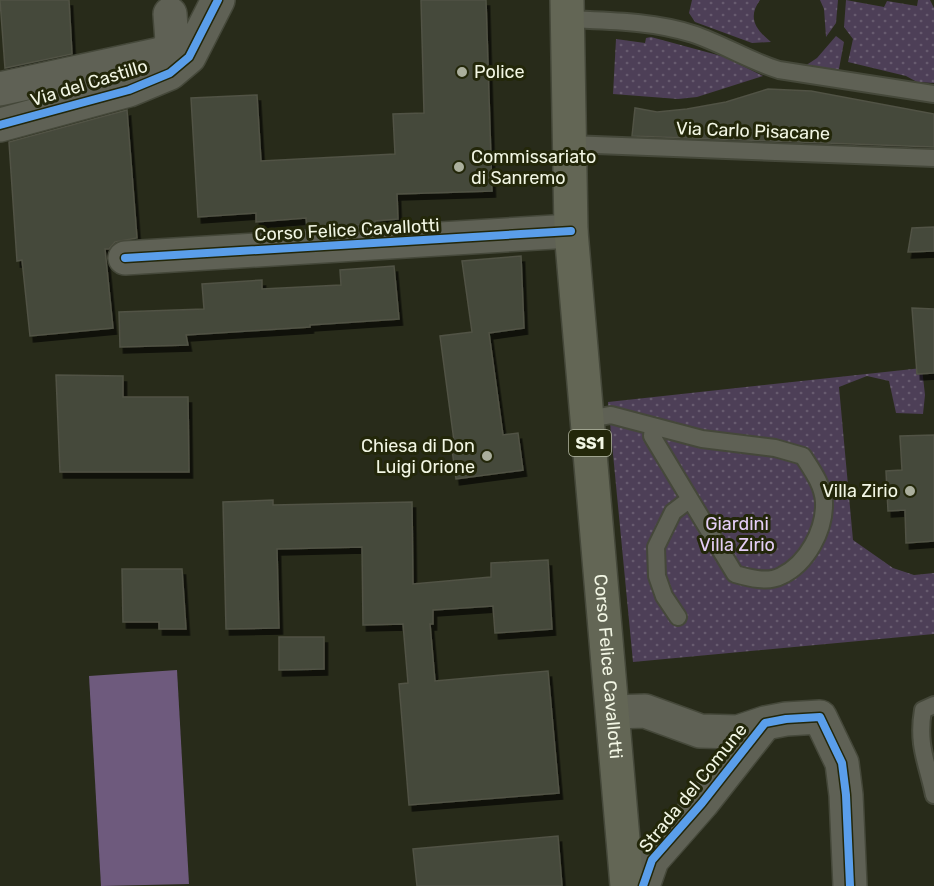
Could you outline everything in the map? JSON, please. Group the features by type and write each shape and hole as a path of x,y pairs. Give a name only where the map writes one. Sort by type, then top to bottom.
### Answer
{"main road":[{"name":"Corso Felice Cavallotti","path":"567,9 571,231 614,712 627,886"}],"street":[{"name":"Via del Castillo","path":"0,125 129,90 170,73 189,57 218,0"},
{"path":"0,89 165,53 172,41 170,14"},
{"name":"Corso Felice Cavallotti","path":"125,258 571,231"},
{"name":"Strada del Comune","path":"614,712 645,711 700,731 738,732 786,719 820,717 843,763 850,886"},
{"name":"Strada del Comune","path":"643,886 652,860 702,803 765,723"}],"lane":[{"path":"567,9 620,22 680,31 716,43 757,63 779,70 934,94"},
{"name":"Via Carlo Pisacane","path":"570,144 934,158"},
{"path":"588,419 611,415 702,439 775,448 802,456 820,484 824,501 822,519 815,540 799,564 780,577 754,579 735,574 652,436 653,427"},
{"path":"678,616 664,596 657,576 656,547 673,512 690,499"},
{"path":"934,705 923,710 920,732 923,755 934,795"}],"green space":[{"path":"692,0 760,0 754,12 755,23 761,33 771,42 752,43 695,22 689,13"},
{"path":"820,0 838,0 836,23 826,37 824,9"},
{"path":"846,0 884,7 887,1 917,6 918,0 930,0 934,8 934,83 917,82 906,76 848,62 853,39 844,27"},
{"path":"836,36 844,42 838,74 802,68 817,58"},
{"path":"651,37 725,57 763,76 697,97 678,99 613,94 616,39 645,43 646,38"},
{"name":"Giardini Villa Zirio","path":"922,368 925,395 923,414 896,413 889,381 867,376 839,387 853,540 893,568 914,575 934,573 934,634 633,662 608,402"}],"shaded area":[{"path":"177,670 189,884 101,886 89,676"}],"building":[{"path":"0,0 69,0 72,54 5,68"},
{"path":"421,0 486,0 492,191 397,194 398,219 375,221 375,224 307,228 306,218 256,222 256,213 198,217 191,98 257,95 261,161 395,154 393,114 424,113"},
{"path":"768,89 811,91 934,114 934,147 632,136 635,108 657,112 687,109 726,102"},
{"path":"127,110 137,238 115,242 109,249 105,249 113,328 30,336 22,260 17,261 9,142"},
{"path":"934,227 934,251 908,252 912,228"},
{"path":"521,256 524,328 489,333 503,435 518,433 523,470 456,479 451,442 454,441 440,336 472,332 462,261"},
{"path":"394,266 399,319 186,335 188,345 120,347 119,312 204,309 202,284 262,280 262,289 341,285 340,270"},
{"path":"912,308 934,309 934,373 917,374"},
{"path":"56,375 123,376 123,397 188,397 189,472 60,472"},
{"name":"Villa Zirio","path":"934,435 934,541 906,543 905,510 888,511 886,471 902,470 900,436"},
{"path":"273,500 273,505 412,502 413,584 491,577 491,563 548,560 552,629 495,633 493,606 433,610 433,624 430,624 435,681 548,671 559,793 409,805 399,684 408,683 403,624 363,625 362,547 277,549 279,628 226,629 223,502"},
{"path":"122,569 182,569 186,629 159,629 159,622 123,622"},
{"path":"279,637 324,637 324,669 279,670"},
{"path":"558,836 562,886 417,886 413,849"}],"cycle path":[{"path":"0,125 129,90 170,73 189,57 218,0"},
{"path":"125,258 571,231"},
{"path":"643,886 652,860 702,803 765,723 820,717 842,763 846,795 850,886"}],"place":[{"name":"Police","path":"462,72"},
{"name":"Commissariato di Sanremo","path":"459,167"},
{"name":"Chiesa di Don Luigi Orione","path":"487,456"},
{"name":"Villa Zirio","path":"910,491"}]}
